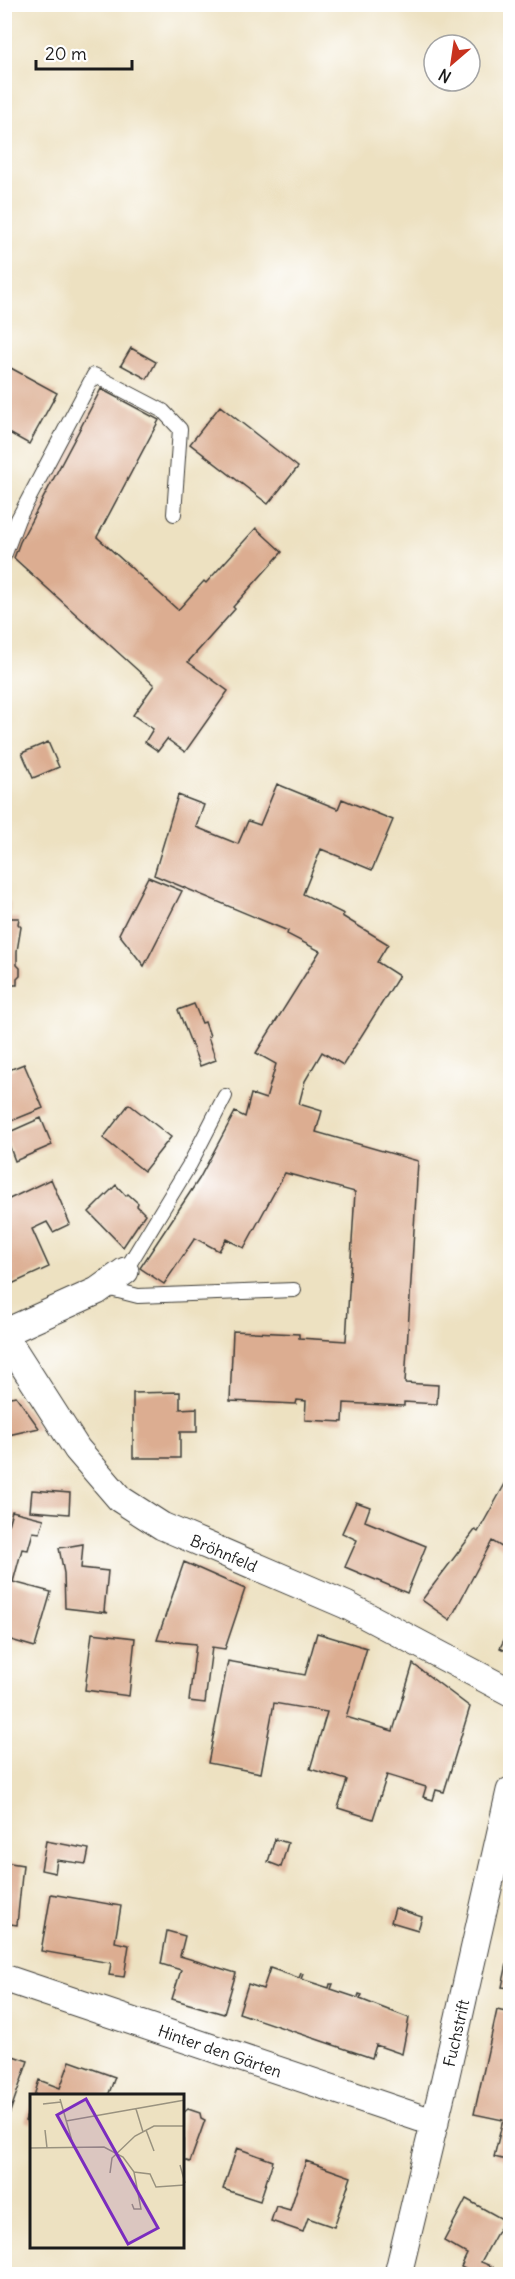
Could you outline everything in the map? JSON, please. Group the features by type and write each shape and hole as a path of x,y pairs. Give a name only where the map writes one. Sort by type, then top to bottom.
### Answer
{"street":[{"path":"4,1334 103,1287 125,1271"},
{"name":"Bröhnfeld","path":"4,1334 77,1449 120,1499 162,1526 346,1605 510,1692"},
{"name":"Fuchstrift","path":"398,2274 435,2123 510,1791"},
{"name":"Hinter den Gärten","path":"4,1978 435,2123"}],"lane":[{"path":"4,556 18,519 94,375 163,411 180,429 174,514"},
{"path":"125,1271 190,1164 225,1096"},
{"path":"103,1287 138,1296 294,1290"}],"building":[{"path":"131,348 156,362 147,379 121,365"},
{"path":"9,367 57,393 29,444 4,430 4,376"},
{"path":"101,389 159,420 97,537 178,610 256,528 282,552 188,662 228,691 185,752 167,739 158,751 145,742 153,729 133,715 154,685 14,558 20,542"},
{"path":"220,406 298,467 268,504 190,444"},
{"path":"48,742 59,767 33,778 22,753"},
{"path":"277,784 338,809 342,799 393,820 372,870 321,849 303,894 344,914 342,916 388,944 377,962 399,976 343,1065 322,1052 305,1081 299,1104 322,1111 316,1132 418,1161 405,1383 438,1385 437,1404 404,1402 404,1406 344,1403 343,1422 305,1420 306,1401 297,1400 296,1404 230,1401 233,1331 299,1334 299,1338 346,1341 355,1192 285,1173 244,1248 226,1239 219,1251 195,1238 164,1284 140,1268 199,1179 235,1112 245,1117 251,1094 266,1099 276,1064 256,1053 320,951 287,934 288,931 154,875 178,795 204,805 196,827 238,844 248,821 260,825"},
{"path":"148,877 182,891 144,966 119,934"},
{"path":"4,902 10,902 9,918 19,918 18,924 21,927 17,951 20,976 17,979 17,985 8,985 7,1000 4,1000"},
{"path":"194,1004 202,1023 205,1022 216,1060 200,1066 178,1010"},
{"path":"24,1064 43,1108 4,1124 4,1072"},
{"path":"129,1104 171,1137 144,1171 103,1138"},
{"path":"41,1118 52,1145 15,1161 5,1134"},
{"path":"51,1179 70,1224 53,1232 47,1222 32,1229 49,1267 5,1287 5,1201"},
{"path":"116,1185 126,1196 128,1194 138,1203 137,1206 145,1214 123,1247 89,1212"},
{"path":"180,1392 180,1409 197,1408 197,1432 180,1432 180,1458 133,1458 133,1393"},
{"path":"16,1396 39,1428 4,1436 4,1398"},
{"path":"510,1475 510,1552 492,1541 450,1620 422,1600 475,1530 478,1532"},
{"path":"32,1490 70,1493 69,1514 30,1511"},
{"path":"356,1502 370,1507 365,1521 426,1546 407,1593 345,1567 357,1540 342,1533"},
{"path":"12,1511 44,1519 40,1533 33,1532 28,1550 22,1549 13,1582 51,1592 35,1647 4,1638 4,1524 8,1525"},
{"path":"83,1544 81,1568 108,1571 104,1611 108,1613 65,1608 64,1573 59,1548"},
{"path":"184,1562 245,1589 225,1649 212,1647 205,1703 189,1701 196,1644 157,1640"},
{"path":"510,1628 510,1653 500,1648"},
{"path":"92,1633 135,1638 129,1696 85,1690"},
{"path":"317,1633 367,1648 346,1717 393,1731 413,1664 470,1707 444,1792 436,1790 433,1800 423,1797 426,1787 387,1775 373,1819 338,1808 347,1780 310,1769 327,1712 274,1703 261,1773 208,1763 228,1661 305,1675"},
{"path":"275,1839 288,1843 281,1867 268,1862"},
{"path":"46,1841 89,1849 86,1864 57,1860 55,1873 41,1870"},
{"path":"4,1862 23,1865 17,1925 4,1923"},
{"path":"51,1894 121,1906 115,1942 129,1945 124,1977 109,1975 111,1963 41,1951"},
{"path":"395,1908 422,1917 418,1930 391,1922"},
{"path":"167,1931 185,1936 180,1956 236,1973 224,2014 172,1999 181,1970 161,1964"},
{"path":"508,1959 510,1959 510,1988 502,1987"},
{"path":"270,1968 299,1978 301,1973 303,1974 301,1979 329,1988 330,1984 333,1984 331,1989 358,1998 359,1994 362,1995 360,1999 409,2018 402,2054 376,2045 372,2058 239,2013 248,1984 263,1989"},
{"path":"497,2010 510,2013 510,2161 494,2157 503,2120 474,2114"},
{"path":"4,2053 28,2061 9,2115 4,2114"},
{"path":"70,2061 115,2077 109,2094 35,2094 39,2080 60,2088"},
{"path":"30,2106 30,2123 25,2121"},
{"path":"188,2109 200,2113 201,2118 205,2120 190,2162 184,2160 184,2112"},
{"path":"237,2148 273,2161 260,2201 223,2189"},
{"path":"306,2161 351,2177 334,2227 308,2218 303,2232 271,2221 276,2206 290,2210"},
{"path":"466,2199 504,2220 481,2262 493,2267 489,2274 475,2274 461,2267 467,2254 444,2241"}]}
